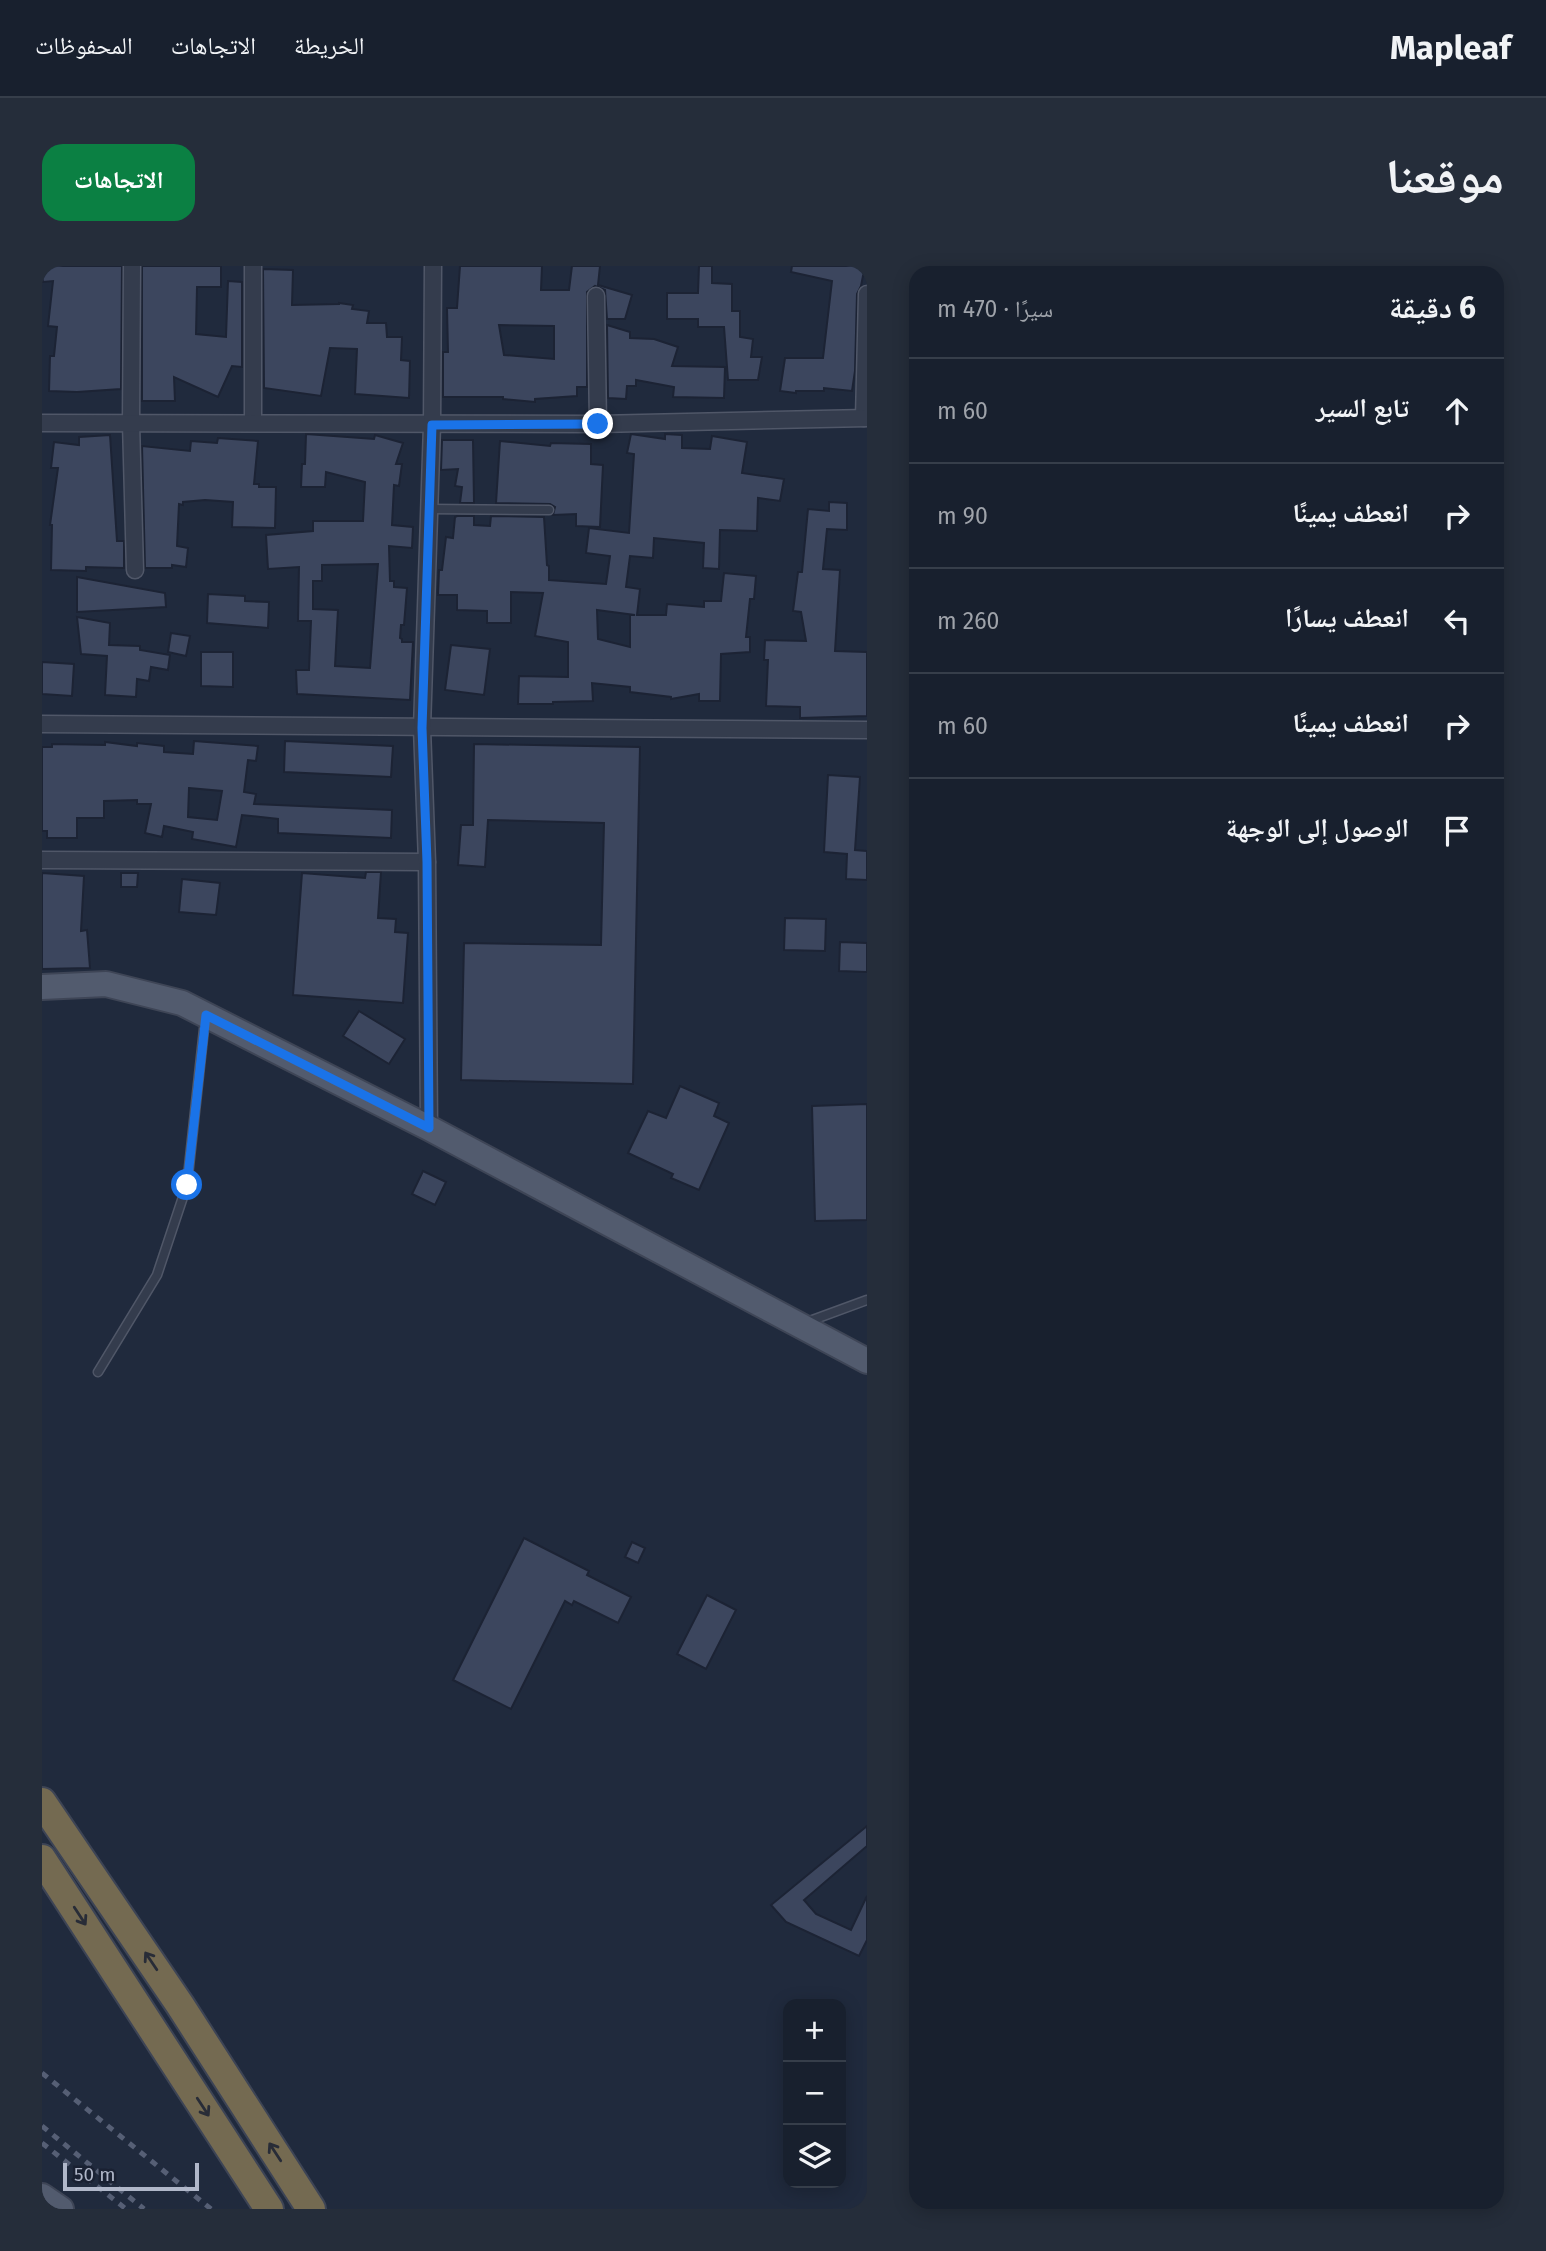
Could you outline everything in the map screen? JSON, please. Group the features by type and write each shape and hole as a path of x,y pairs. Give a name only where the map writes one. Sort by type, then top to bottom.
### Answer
{"highway":[{"path":"42,1802 180,2005 312,2209"},
{"path":"42,1859 269,2209"}],"main road":[{"path":"42,986 106,984 182,1003 429,1128 867,1361"},
{"path":"42,2196 61,2209"}],"street":[{"path":"132,266 131,423 135,570"},
{"path":"253,266 253,423"},
{"path":"429,1128 427,862 422,728 432,425 433,266"},
{"path":"42,423 598,424 865,418 867,294"},
{"path":"596,296 598,424"},
{"path":"42,724 867,730"},
{"path":"42,860 427,862"}],"lane":[{"path":"429,509 549,510"},
{"path":"98,1372 157,1275 187,1185 206,1015"},
{"path":"797,1325 867,1300"}],"building":[{"path":"42,266 122,266 121,389 49,391 50,356 54,356 57,327 48,326 53,281 43,282"},
{"path":"142,266 221,266 221,287 197,287 196,334 226,337 228,281 242,282 242,367 232,366 218,397 174,377 175,401 142,401"},
{"path":"460,266 542,266 541,290 569,290 572,266 600,266 598,285 632,295 625,319 607,319 605,290 595,286 587,292 587,387 577,387 577,396 535,399 535,402 503,397 443,397 443,352 448,352 447,308 457,308","holes":["499,325 554,326 554,359 504,355"]},
{"path":"699,266 712,266 712,283 732,284 732,311 740,311 740,337 753,339 751,357 762,357 758,380 728,380 724,327 698,327 698,319 667,319 667,293 698,293"},
{"path":"792,266 865,266 857,294 852,391 824,388 824,391 796,393 780,391 785,358 823,358 832,281 791,272"},
{"path":"263,269 293,270 292,305 353,305 352,309 369,311 367,323 386,323 387,337 402,337 401,360 410,361 409,398 355,394 357,349 330,348 321,396 264,388"},
{"path":"607,325 630,332 630,338 654,339 678,347 672,366 725,367 724,398 673,397 674,387 636,380 636,386 627,386 626,399 608,398"},
{"path":"306,434 374,439 375,435 403,443 396,464 402,464 399,486 394,485 392,525 413,527 412,548 389,546 390,581 394,581 394,587 407,588 404,625 401,625 400,638 402,642 413,642 410,700 297,694 296,670 309,670 311,621 298,621 299,567 268,569 266,535 313,531 313,521 363,521 365,482 326,472 325,487 301,487 302,464 305,464","holes":["378,564 370,668 335,666 338,610 313,609 313,581 322,581 322,565"]},
{"path":"631,434 665,439 665,434 682,435 682,448 710,449 712,436 747,442 742,473 784,479 780,501 758,498 757,531 720,530 719,569 703,568 704,543 654,538 653,558 630,556 626,587 640,589 637,615 666,615 667,604 704,607 704,601 721,601 724,573 756,576 754,599 750,599 746,637 750,637 750,652 721,654 720,701 699,701 699,694 671,699 630,692 630,687 592,683 593,701 518,704 519,676 568,677 568,642 535,636 543,593 511,592 511,623 487,623 487,611 457,610 457,595 438,595 439,570 442,570 446,537 453,538 457,516 474,516 474,525 490,526 491,516 544,517 549,580 606,584 610,556 586,553 589,528 629,533 634,454 627,453","holes":["597,610 635,615 630,615 630,647 598,639"]},
{"path":"110,435 117,541 124,541 124,568 51,570 50,525 58,468 51,468 54,442 79,445 79,437"},
{"path":"218,438 258,441 254,484 259,484 259,487 276,487 275,528 232,527 233,502 183,502 183,505 179,504 177,546 188,548 186,567 172,565 172,568 145,568 142,446 190,451 191,441 217,443"},
{"path":"442,440 473,440 474,503 460,503 462,487 455,486 458,469 441,470"},
{"path":"500,441 550,446 551,443 591,444 591,464 603,465 600,527 576,526 576,514 553,515 555,507 550,504 496,503"},
{"path":"829,502 847,503 847,530 827,529 823,569 840,570 835,651 867,652 867,716 800,718 800,707 766,706 768,660 764,660 765,640 806,641 801,612 793,611 798,572 802,572 808,509 829,511"},
{"path":"77,577 165,593 166,607 77,612"},
{"path":"208,594 245,596 245,601 269,602 268,628 207,623"},
{"path":"77,617 110,623 109,645 140,646 140,650 170,655 168,670 151,667 149,681 137,679 136,697 105,695 107,656 81,654"},
{"path":"171,633 190,636 186,656 168,652"},
{"path":"451,645 490,649 484,695 445,690"},
{"path":"201,652 233,652 233,687 201,686"},
{"path":"42,662 74,664 72,696 42,694"},
{"path":"194,741 258,746 256,761 248,760 244,792 256,794 254,804 392,810 391,838 278,833 278,819 242,815 236,847 192,839 193,832 164,826 162,837 145,833 151,804 137,804 137,800 104,801 104,818 77,818 77,838 47,838 47,831 42,831 42,747 52,747 52,744 105,745 105,742 137,746 137,743 164,746 164,752 193,754","holes":["189,788 222,791 217,820 188,817"]},
{"path":"285,741 393,746 391,777 284,772"},
{"path":"474,744 640,747 633,1084 461,1080 464,943 601,945 604,823 488,820 485,867 458,865 461,825 473,825"},
{"path":"828,775 860,777 855,850 867,851 867,880 846,879 847,854 824,852"},
{"path":"366,872 381,872 378,918 396,919 395,932 408,933 403,1003 293,995 302,873 365,878"},
{"path":"42,873 84,876 81,931 87,930 90,968 42,969"},
{"path":"121,873 138,873 137,887 121,887"},
{"path":"182,879 220,883 216,915 179,912"},
{"path":"785,918 826,919 825,951 784,950"},
{"path":"840,942 867,943 867,972 839,971"},
{"path":"359,1011 405,1039 389,1064 343,1036"},
{"path":"680,1086 719,1103 714,1116 729,1123 699,1190 671,1178 673,1174 628,1153 648,1111 666,1118"},
{"path":"867,1104 867,1220 815,1221 812,1106"},
{"path":"423,1171 446,1182 435,1205 412,1194"},
{"path":"524,1538 589,1571 587,1575 631,1597 618,1623 574,1601 572,1605 565,1601 511,1709 453,1680"},
{"path":"632,1542 645,1548 638,1563 625,1557"},
{"path":"707,1595 736,1610 706,1669 677,1654"},
{"path":"867,1826 867,1846 804,1900 816,1914 851,1930 867,1896 867,1940 859,1956 786,1922 771,1905"}],"railway":[{"path":"42,2073 211,2209"},
{"path":"42,2126 144,2209"},
{"path":"42,2143 126,2209"}],"route":[{"path":"187,1185 206,1015 429,1128 427,862 422,728 432,425 598,424"}]}
